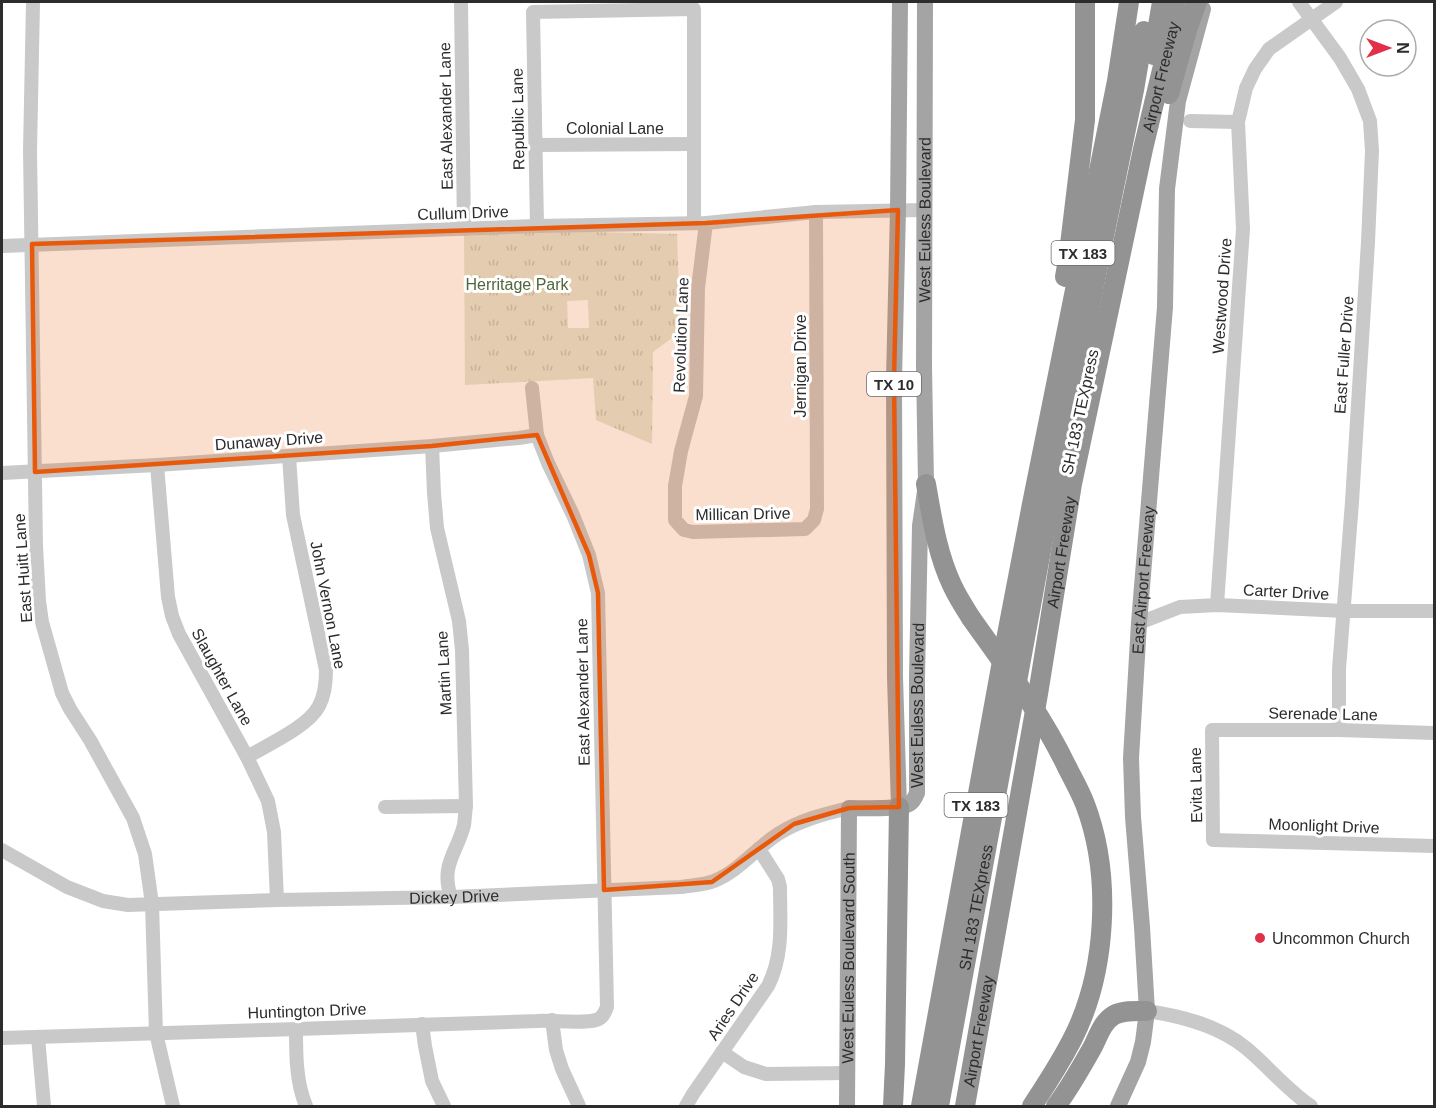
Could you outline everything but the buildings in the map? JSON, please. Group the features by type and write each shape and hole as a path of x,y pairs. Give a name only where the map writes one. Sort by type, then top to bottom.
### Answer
{"highway":[{"path":"1032,504 1036,441 1070,253 1084,120 1085,2"},
{"name":"TX 183","path":"921,1107 1005,645 1115,92 1129,2"},
{"name":"SH 183 TEXpress","path":"939,1107 1054,480 1131,101 1148,2"},
{"name":"SH 183 TEXpress","path":"952,1107 1066,482 1146,94 1162,2"},
{"name":"Airport Freeway","path":"965,1107 1038,694 1072,484 1176,2"},
{"path":"1072,484 1087,458 1112,357 1172,81 1197,2"},
{"path":"926,484 933,526 952,585 971,618 1017,681 1056,742 1085,805 1095,842 1102,907 1095,974 1086,1008 1072,1039 1032,1107"},
{"path":"894,1107 899,807"},
{"path":"1056,1107 1093,1047 1100,1030 1109,1020 1115,1015 1127,1012 1147,1011"}],"main road":[{"name":"West Euless Boulevard","path":"900,2 894,379 899,807 910,804 917,793 920,526 926,484 925,2"},
{"name":"East Airport Freeway","path":"1118,1107 1138,1062 1147,1011 1131,758 1139,623 1165,307 1167,189 1178,101 1205,2"},
{"path":"896,677 917,677"},
{"name":"Dickey Drive","path":"849,808 899,807"},
{"name":"West Euless Boulevard South","path":"847,1107 849,808"}],"street":[{"name":"East Huitt Lane","path":"33,2 30,151 36,546 39,601 42,622 62,693 133,818 145,854 152,904 156,1033 173,1107"},
{"name":"East Alexander Lane","path":"461,2 464,229"},
{"name":"East Fuller Drive","path":"1299,2 1340,58 1358,89 1370,121 1371,131 1368,242 1339,669 1340,730"},
{"name":"Westwood Drive","path":"1217,605 1243,229 1238,122 1246,88 1255,69 1269,49 1336,2"},
{"name":"Revolution Lane","path":"620,6 693,9 694,144 700,223 696,396 675,486 675,520"},
{"name":"Republic Lane","path":"537,226 533,12 620,6"},
{"path":"1190,121 1238,122"},
{"name":"Colonial Lane","path":"536,145 694,144"},
{"name":"Cullum Drive","path":"2,246 537,226 700,223 816,212 925,210"},
{"name":"Jernigan Drive","path":"814,520 817,508 816,212"},
{"name":"East Alexander Lane","path":"532,388 537,435 586,545 598,593 607,1006"},
{"name":"Dunaway Drive","path":"2,473 432,446 537,435"},
{"name":"Martin Lane","path":"432,446 437,528 459,621 462,650 466,806 464,824 450,857 447,876 451,897"},
{"name":"John Vernon Lane","path":"247,757 295,730 312,715 319,708 326,683 326,670 293,515 289,456"},
{"name":"Slaughter Lane","path":"157,465 168,597 172,616 179,634 247,757 268,801 272,818 277,900"},
{"name":"Millican Drive","path":"675,520 684,530 693,532 805,529 814,520"},
{"name":"Carter Drive","path":"1139,623 1180,607 1217,605 1344,611 1434,611"},
{"name":"Serenade Lane","path":"1212,730 1434,733"},
{"name":"Evita Lane","path":"1212,730 1213,840"},
{"path":"385,807 466,806"},
{"name":"Dickey Drive","path":"2,850 67,887 103,902 128,905 451,897 681,887 712,882 726,875 777,834 816,816 849,808"},
{"name":"Moonlight Drive","path":"1213,840 1434,846"},
{"name":"Aries Drive","path":"686,1107 774,974 780,949 780,887 778,879 759,849"},
{"name":"Huntington Drive","path":"2,1038 552,1020 586,1021 602,1017 607,1006"},
{"path":"1147,1011 1173,1015 1204,1024 1221,1032 1244,1046 1311,1107"},
{"path":"552,1020 556,1050 579,1107"},
{"path":"422,1024 432,1081 444,1107"},
{"path":"296,1029 297,1069 306,1107"},
{"path":"38,1037 44,1107"},
{"path":"722,1052 744,1067 766,1074 847,1073"}],"highlighted area":[{"path":"898,210 894,379 899,807 849,808 794,824 712,882 604,890 598,593 589,555 537,435 432,446 35,472 32,244 706,223"}],"green space":[{"name":"Herritage Park","path":"464,229 677,234 680,332 653,352 652,444 596,420 593,378 465,385","holes":["588,300 589,328 568,328 567,301"]}],"place":[{"name":"Uncommon Church","path":"1260,938"}]}
